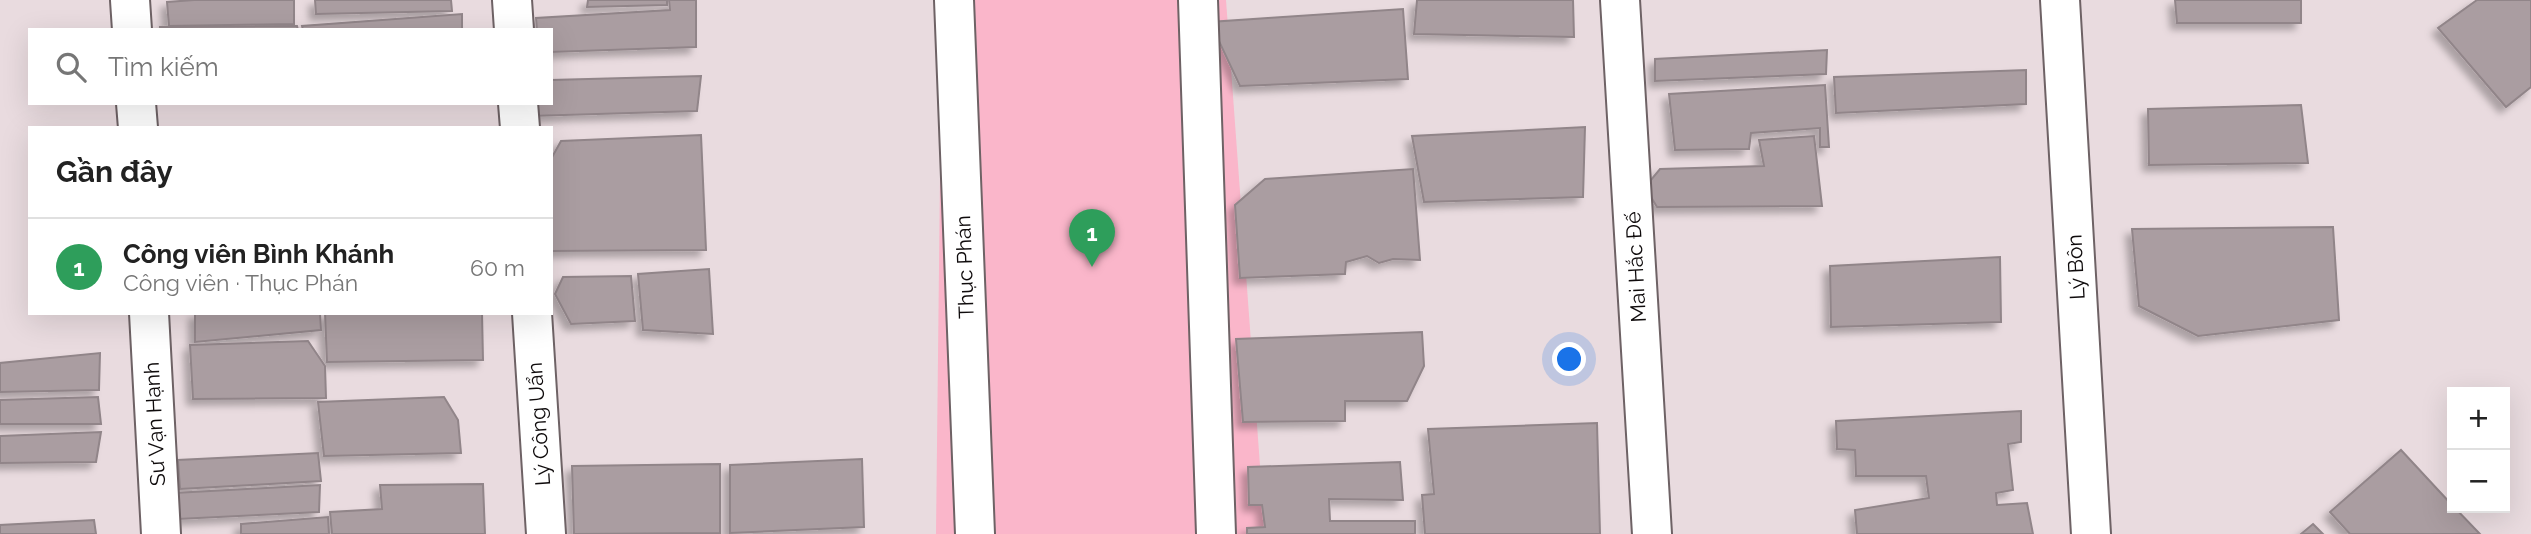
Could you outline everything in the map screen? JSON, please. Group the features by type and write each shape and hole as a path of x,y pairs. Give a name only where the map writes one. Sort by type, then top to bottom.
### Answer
{"street":[{"path":"130,0 132,28"},
{"path":"512,0 514,28"},
{"name":"Thục Phán","path":"954,0 975,534"},
{"path":"1198,0 1216,534"},
{"name":"Mai Hắc Đế","path":"1620,0 1652,534"},
{"name":"Lý Bôn","path":"2060,0 2091,534"},
{"path":"136,105 138,126"},
{"path":"518,105 520,126"},
{"name":"Sư Vạn Hạnh","path":"149,315 161,534"},
{"name":"Lý Công Uẩn","path":"532,315 546,534"}],"shaded area":[{"path":"942,0 1226,0 1265,534 936,534"}],"building":[{"path":"294,0 294,24 169,26 167,2"},
{"path":"315,0 451,0 452,11 316,14"},
{"path":"588,0 667,0 667,5 587,7"},
{"path":"669,0 696,0 696,47 553,52 553,28 537,28 536,18 670,10"},
{"path":"1417,0 1573,0 1574,37 1414,34"},
{"path":"2175,0 2301,0 2301,23 2177,23"},
{"path":"2477,0 2531,0 2531,87 2506,107 2438,28"},
{"path":"1403,9 1408,79 1240,86 1210,22"},
{"path":"462,14 462,28 302,26"},
{"path":"297,26 298,28 160,28"},
{"path":"1827,50 1826,74 1655,81 1655,59"},
{"path":"2026,70 2026,104 1836,113 1834,77"},
{"path":"701,76 697,111 531,116 531,105 553,105 553,80"},
{"path":"1825,85 1829,147 1820,147 1820,128 1751,133 1749,149 1675,150 1669,94"},
{"path":"2301,105 2308,163 2149,165 2148,109"},
{"path":"1585,127 1583,197 1424,202 1412,136"},
{"path":"701,135 706,250 553,251 553,155 561,141"},
{"path":"1814,136 1822,206 1657,207 1645,187 1660,169 1764,166 1759,140"},
{"path":"1413,169 1420,260 1393,259 1379,263 1367,256 1346,262 1345,274 1240,278 1235,205 1265,179"},
{"path":"2333,227 2339,320 2198,336 2139,306 2132,229"},
{"path":"2000,257 2001,322 1831,327 1830,266"},
{"path":"709,269 713,334 643,330 638,274"},
{"path":"631,276 635,321 571,324 555,294 563,277"},
{"path":"195,315 320,315 321,330 195,342"},
{"path":"325,315 482,315 483,360 327,362"},
{"path":"1422,332 1424,366 1407,401 1345,401 1345,421 1243,422 1236,339"},
{"path":"308,341 325,366 326,398 193,399 190,345"},
{"path":"100,353 99,390 0,392 0,363"},
{"path":"98,397 101,424 0,424 0,400"},
{"path":"444,397 458,420 461,453 324,456 318,402"},
{"path":"2021,411 2021,442 2008,444 2013,490 1996,493 1997,505 2027,503 2033,534 1857,534 1855,510 1929,498 1926,476 1856,476 1855,450 1837,449 1836,421"},
{"path":"1597,423 1600,534 1425,534 1422,495 1434,494 1428,429"},
{"path":"101,432 96,462 0,463 0,436"},
{"path":"2401,450 2447,500 2447,513 2460,513 2480,534 2350,534 2330,512"},
{"path":"318,453 321,481 180,489 178,460"},
{"path":"862,459 864,527 730,533 730,465"},
{"path":"1400,462 1403,500 1329,499 1330,521 1415,521 1415,534 1247,534 1247,528 1265,527 1262,505 1249,505 1248,467"},
{"path":"720,464 720,533 574,534 572,466"},
{"path":"483,484 485,534 332,534 330,512 382,509 380,485"},
{"path":"320,485 319,512 178,519 174,493"},
{"path":"328,517 329,534 241,534 241,524"},
{"path":"94,520 96,534 0,534 0,525"},
{"path":"2313,524 2323,534 2301,534"}],"place":[{"name":"Công viên Bình Khánh","path":"1092,267"}]}
